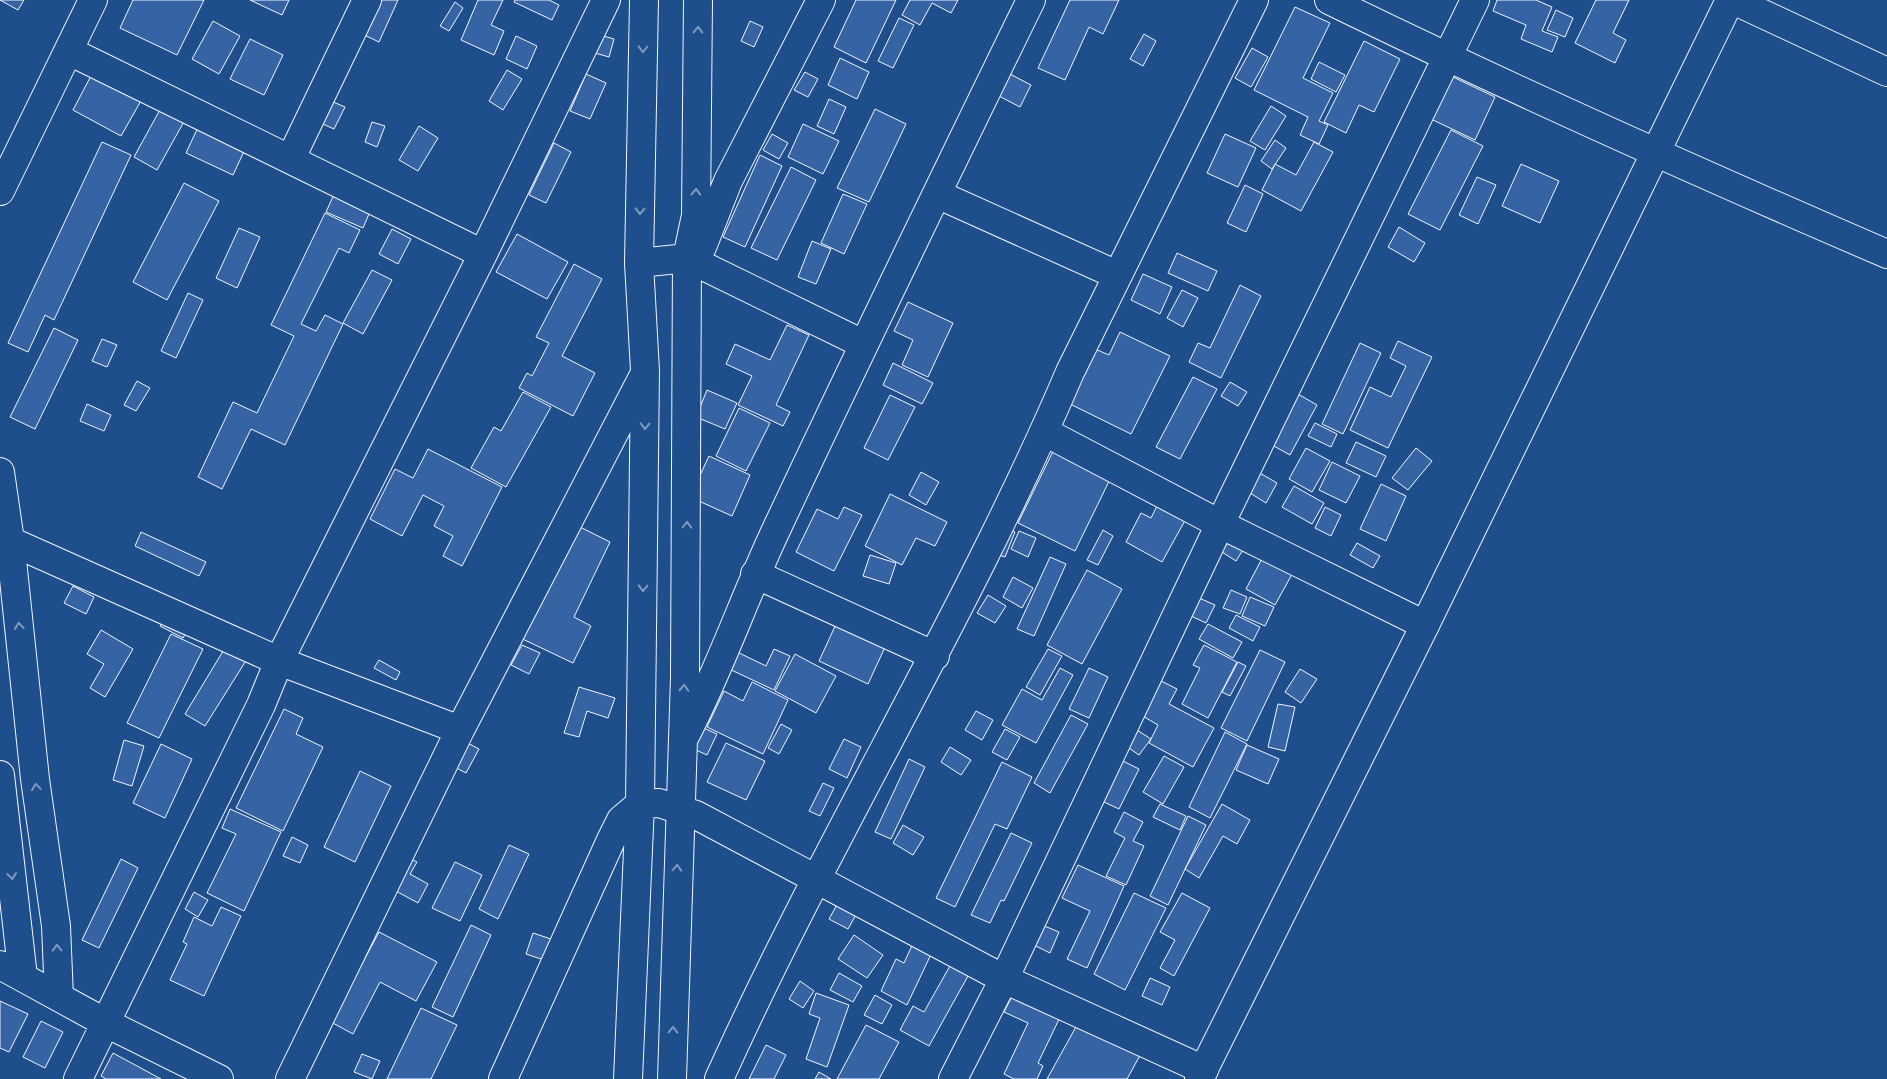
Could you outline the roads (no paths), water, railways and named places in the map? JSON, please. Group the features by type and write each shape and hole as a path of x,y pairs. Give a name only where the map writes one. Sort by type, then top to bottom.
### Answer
{"street":[{"path":"0,191 93,0"},
{"path":"291,158 367,0"},
{"path":"78,1079 261,705 279,661 483,254 606,0"},
{"path":"628,1079 640,804 646,371 639,263 644,0"},
{"path":"672,1079 685,647 692,260 696,215 698,0"},
{"path":"692,260 708,230 728,182 821,0"},
{"path":"682,744 702,705 755,574 864,344 1032,0"},
{"path":"719,1079 818,879 935,656 1044,432 1070,372 1117,275 1254,0"},
{"path":"1329,0 1447,58 1655,154 1887,254"},
{"path":"953,1079 1004,979 1220,524 1475,0"},
{"path":"503,1079 621,820 640,804 660,803 696,814 1004,979 1201,1074 1425,625 1732,0 1887,72"},
{"path":"69,50 483,254"},
{"path":"937,194 1117,275"},
{"path":"639,263 692,260 864,344"},
{"path":"290,1079 460,730 646,371"},
{"path":"1044,432 1220,524 1425,625"},
{"path":"0,472 10,541 35,779 56,926 59,997"},
{"path":"10,541 279,661 460,730"},
{"path":"755,574 935,656"},
{"path":"0,775 12,971 106,1022 219,1079"}]}
